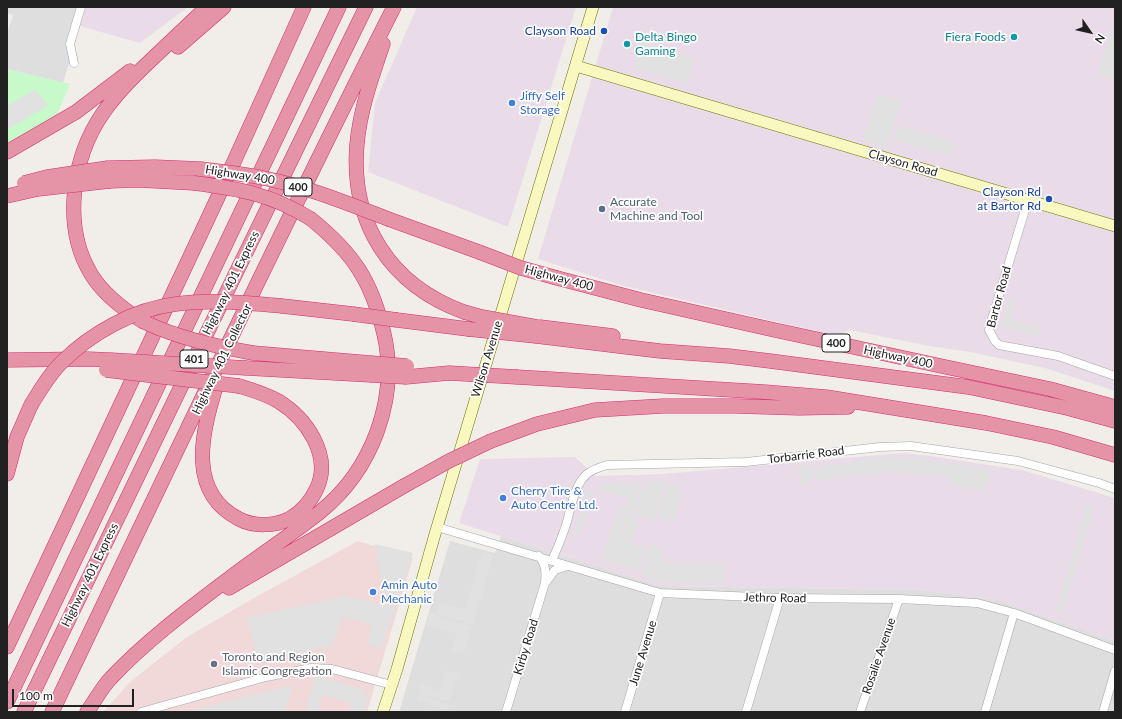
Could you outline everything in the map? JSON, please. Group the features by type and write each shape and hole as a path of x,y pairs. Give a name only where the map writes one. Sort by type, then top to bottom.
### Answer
{"highway":[{"path":"80,165 105,124 126,97 185,40 224,7"},
{"path":"7,647 214,204 304,7"},
{"name":"Highway 401 Express","path":"7,702 339,7"},
{"name":"Highway 401 Express","path":"24,712 366,7"},
{"path":"395,7 372,78 359,125 356,162 357,180 366,221 376,241 393,265 408,280 425,293 438,301 464,312 536,331"},
{"name":"Highway 401 Collector","path":"52,712 350,94 395,7"},
{"path":"203,10 145,66 114,99 94,127 86,144 75,189 74,209 78,246 84,261 91,275 113,300 142,322 160,330 194,341 253,352 371,369"},
{"path":"7,152 53,126 94,99 203,10"},
{"name":"Highway 400","path":"7,188 47,177 109,175 156,167 201,169 268,179 331,197 521,268 557,278 641,300 1050,389 1115,407"},
{"path":"7,196 109,175 138,180 194,183 262,195 285,204 311,219 352,259 366,280 376,302 386,344 388,389 380,426 372,445 359,468 343,490 321,511 260,555 147,643 110,679 87,712"},
{"path":"7,474 17,437 31,405 45,383 61,363 80,347 112,326 138,314 175,304 202,302 228,301 282,306 468,329 536,331 662,342 729,356 968,387 1067,408 1115,421"},
{"path":"7,360 48,359 109,365 239,386 260,393 279,402 297,416 313,436 320,452 321,468 319,482 314,495 299,512 279,524 264,525 244,522 229,514 213,497 204,476 202,451 204,430 209,407 220,372 233,336"},
{"path":"109,365 371,369 765,392 826,397 986,423 1053,437 1115,455"},
{"path":"183,614 449,461 491,441 537,424 595,410 663,406 799,408 884,407"}],"main road":[{"name":"Wilson Avenue","path":"383,712 392,686 437,527 593,7"},
{"name":"Clayson Road","path":"576,66 1115,226"}],"street":[{"path":"74,63 70,44 81,7"},
{"name":"Bartor Road","path":"1028,200 991,322 989,330 991,336 999,345 1005,347 1026,349 1058,356 1115,376"},
{"name":"Torbarrie Road","path":"552,560 565,528 577,488 588,473 607,465 746,462 880,447 911,446 1018,461 1099,483 1115,489"},
{"name":"Jethro Road","path":"437,527 660,593 780,598 899,599 977,603 1014,613 1115,650"},
{"name":"Kirby Road","path":"506,712 545,583 546,570 543,561 539,556"},
{"name":"Kirby Road","path":"545,583 555,570 568,566"},
{"name":"June Avenue","path":"625,712 660,593"},
{"path":"746,712 780,598"},
{"name":"Rosalie Avenue","path":"860,712 899,599"},
{"path":"985,712 1014,613"},
{"path":"142,712 266,677 311,668 332,669 392,686"},
{"path":"1103,712 1115,671"}],"shaded area":[{"path":"7,7 86,7 63,83 7,69 7,34 13,15 7,13"},
{"path":"86,7 188,7 140,43 80,26"},
{"path":"417,7 576,7 508,227 368,172 375,103"},
{"path":"613,7 1115,7 1115,391 1045,368 970,352 929,346 850,330 845,331 842,337 624,286 538,259"},
{"path":"1115,17 1115,80 1098,75"},
{"path":"643,42 695,58 687,84 635,68"},
{"path":"35,90 48,105 7,130 7,106"},
{"path":"877,94 901,101 887,148 863,140"},
{"path":"898,125 955,142 951,156 894,140"},
{"path":"1009,298 1016,300 1011,320 1040,328 1038,336 1002,327"},
{"path":"903,453 1022,470 1115,498 1115,641 998,600 919,590 660,586 459,523 480,459 575,457 596,476 663,474"},
{"path":"887,457 910,458 992,469 983,492 947,483 948,476 885,472 816,480 815,467"},
{"path":"812,466 813,483 799,484 798,467"},
{"path":"645,481 666,482 655,521 634,515"},
{"path":"642,482 632,518 639,520 631,543 646,548 639,571 601,560 619,506 625,508 628,499 598,488 601,483"},
{"path":"668,482 680,486 680,498 675,522 658,518"},
{"path":"587,488 593,490 580,534 574,532"},
{"path":"1087,504 1094,507 1063,613 1056,611"},
{"path":"501,536 660,586 919,590 998,600 1115,641 1115,712 399,712 450,541 495,553"},
{"path":"358,541 413,558 367,712 103,712 131,681 187,637 252,599"},
{"path":"375,544 413,553 398,601 383,596"},
{"path":"650,545 664,549 661,562 722,562 723,583 663,582 641,576"},
{"path":"482,552 493,555 473,625 437,614 440,603 465,610"},
{"path":"346,596 396,607 382,647 367,644 372,624 342,617 333,645 260,663 246,618"},
{"path":"430,613 472,626 464,654 452,650 457,633 427,626"},
{"path":"446,671 458,674 449,702 419,693 421,684 440,690"},
{"path":"316,676 365,690 364,695 369,696 364,712 350,712 352,703 323,695 318,712 306,710"},
{"path":"293,685 285,712 184,712"},
{"path":"419,694 450,704 447,712 440,712 441,708 418,701"}],"green space":[{"path":"7,69 70,84 57,115 7,143"}],"place":[{"name":"Clayson Road","path":"604,31"},
{"name":"Fiera Foods","path":"1014,37"},
{"name":"Delta Bingo Gaming","path":"627,44"},
{"name":"Jiffy Self Storage","path":"512,103"},
{"name":"Clayson Rd at Bartor Rd","path":"1049,199"},
{"name":"Accurate Machine and Tool","path":"602,209"},
{"name":"Cherry Tire & Auto Centre Ltd.","path":"503,498"},
{"name":"Amin Auto Mechanic","path":"373,592"},
{"name":"Toronto and Region Islamic Congregation","path":"214,664"}]}
